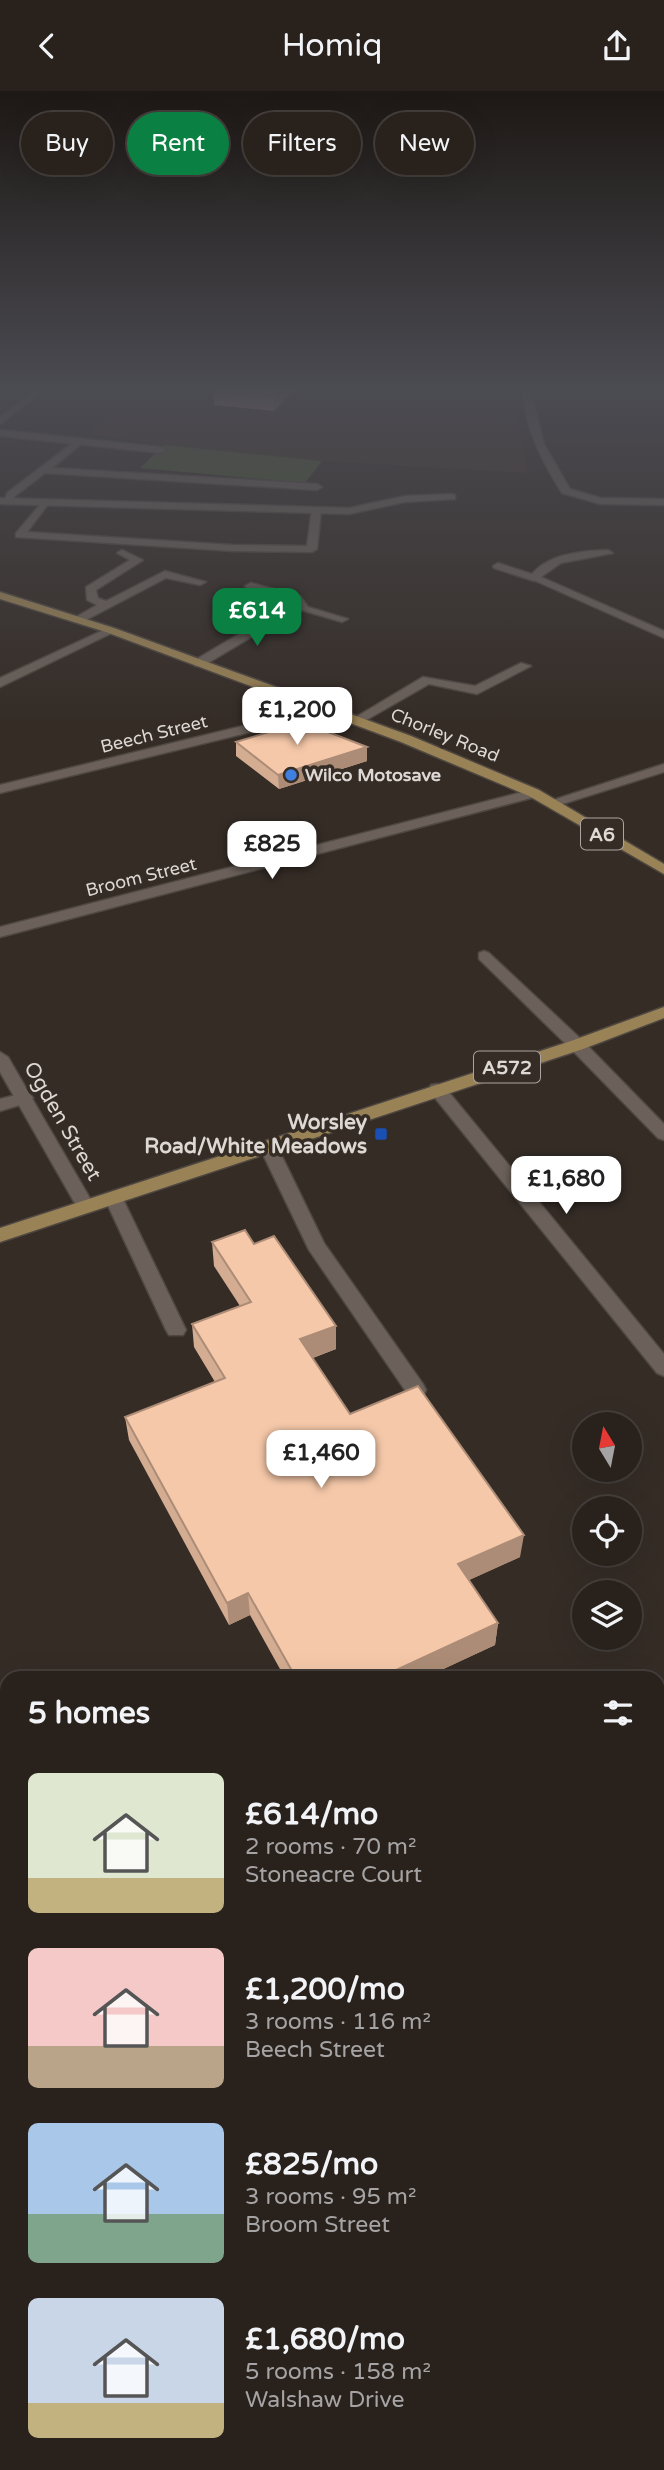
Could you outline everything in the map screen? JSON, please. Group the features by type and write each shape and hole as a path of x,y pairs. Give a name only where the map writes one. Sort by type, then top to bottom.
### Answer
{"main road":[{"name":"Chorley Road","path":"0,595 110,629 357,720 534,793 658,867 664,876"},
{"name":"A572","path":"0,1235 577,1045 664,1011"}],"street":[{"path":"5,502 316,511 365,509 399,502"},
{"path":"44,503 20,535 233,548 312,549 317,523 316,511"},
{"path":"106,605 93,600 90,589 138,560 122,553"},
{"path":"534,578 548,565 573,556 608,553"},
{"path":"498,566 534,578 664,635"},
{"path":"80,619 165,574 200,582"},
{"path":"251,586 296,598 304,609 342,619"},
{"path":"199,663 298,604"},
{"path":"0,683 110,629"},
{"path":"357,720 427,680 477,690 525,666"},
{"name":"Beech Street","path":"0,789 288,719 314,705"},
{"path":"551,803 664,768"},
{"name":"Broom Street","path":"0,932 534,793"},
{"path":"484,956 577,1045 664,1134"},
{"name":"Ogden Street","path":"0,1057 86,1207"},
{"path":"436,1090 664,1368"},
{"path":"0,1105 24,1098"},
{"path":"268,1146 316,1245 416,1389"},
{"path":"113,1197 176,1330"}],"building":[{"path":"302,722 367,747 278,775 236,742"},
{"path":"245,1230 254,1244 274,1236 336,1326 300,1339 350,1414 418,1386 524,1535 458,1564 498,1623 394,1671 292,1671 248,1593 227,1603 125,1417 225,1378 192,1324 251,1302 212,1242"}],"place":[{"name":"Wilco Motosave","path":"291,775"},
{"name":"Worsley Road/White Meadows","path":"381,1134"}]}
